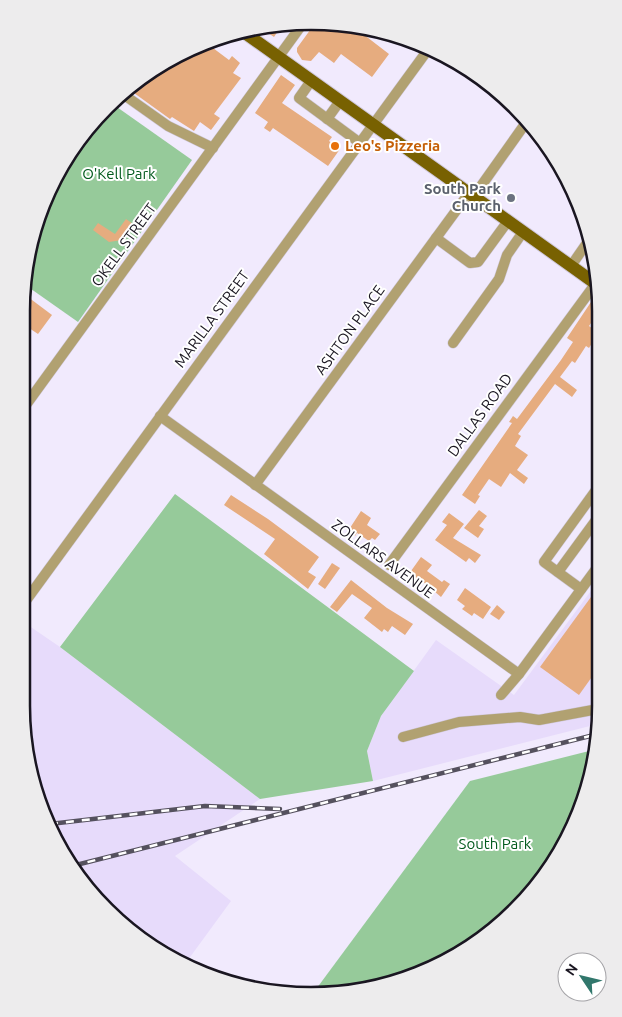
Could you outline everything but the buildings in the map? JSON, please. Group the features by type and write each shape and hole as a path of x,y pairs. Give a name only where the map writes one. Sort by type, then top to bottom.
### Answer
{"main road":[{"path":"250,37 590,280"}],"street":[{"name":"OKELL STREET","path":"30,398 297,31"},
{"name":"MARILLA STREET","path":"30,595 425,54"},
{"path":"311,81 299,98 360,142"},
{"path":"128,98 168,126 213,148"},
{"path":"327,119 340,101"},
{"name":"ASHTON PLACE","path":"255,485 436,238 523,127"},
{"path":"436,238 470,263 478,262 508,221"},
{"path":"453,343 499,279 507,255 523,232"},
{"path":"571,266 584,247"},
{"name":"DALLAS ROAD","path":"389,565 591,293"},
{"name":"ZOLLARS AVENUE","path":"160,416 519,674"},
{"path":"581,589 544,562 592,496"},
{"path":"558,572 592,526"},
{"path":"501,695 519,674 592,574"},
{"path":"403,737 459,722 520,717 539,720 592,710"}],"shaded area":[{"path":"592,589 591,726 373,781 367,751 381,716 436,640 514,695"},
{"path":"30,626 60,647 260,799 175,856 231,901 189,959 155,940 112,905 77,862 51,814 35,761 30,706"}],"green space":[{"name":"O'Kell Park","path":"117,107 192,160 78,322 31,289 35,256 51,203 68,170 88,140"},
{"path":"175,494 414,671 381,716 367,751 373,781 260,799 60,647"},
{"name":"South Park","path":"589,751 577,796 563,830 545,862 510,905 467,940 419,966 366,982 318,987 470,781"}],"railway":[{"path":"79,864 590,736"},
{"path":"56,823 205,806 280,809"}],"place":[{"name":"Leo's Pizzeria","path":"335,146"},
{"name":"South Park Church","path":"511,198"}]}
